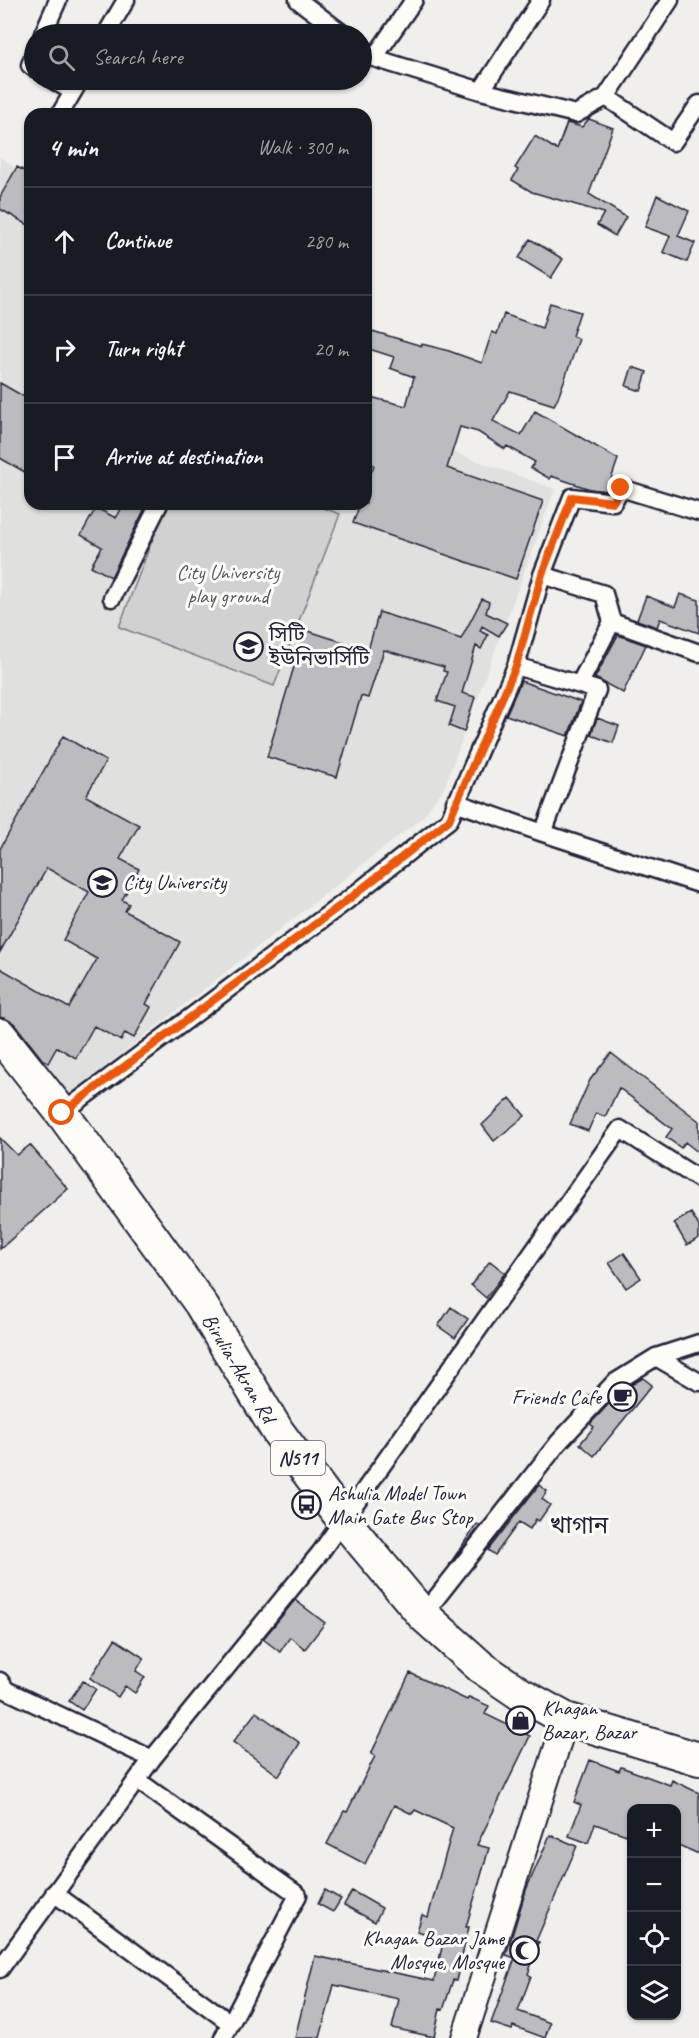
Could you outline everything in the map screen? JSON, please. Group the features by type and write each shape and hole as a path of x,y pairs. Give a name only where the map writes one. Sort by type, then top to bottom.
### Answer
{"highway":[{"name":"Birulia-Akran Rd","path":"0,1035 62,1113 200,1303 278,1432 344,1521 423,1615 481,1667 519,1693 566,1719 699,1760"}],"street":[{"path":"47,24 58,0"},
{"path":"112,24 126,0"},
{"path":"298,0 330,24"},
{"path":"372,48 414,0"},
{"path":"481,91 541,0"},
{"path":"372,54 481,91 576,114 606,97 670,0"},
{"path":"63,108 74,90"},
{"path":"606,97 673,142 699,104"},
{"path":"62,1113 349,899 449,820 516,666 542,574 572,497 613,502 621,488 699,512"},
{"path":"112,598 156,510"},
{"path":"542,574 604,594 612,622 580,683"},
{"path":"612,622 699,653"},
{"path":"516,666 580,683 597,690 543,833"},
{"path":"455,802 699,884"},
{"path":"0,1969 152,1759 344,1521 620,1129 699,1179"},
{"path":"423,1615 559,1442 614,1383 656,1357 699,1343"},
{"path":"656,1357 699,1382"},
{"path":"2,1687 152,1759"},
{"path":"464,2038 566,1719"},
{"path":"137,1780 298,1895 223,2038"},
{"path":"54,1893 230,2023"}],"shaded area":[{"name":"সিটি ইউনিভার্সিটি","path":"0,157 24,174 24,510 372,510 372,423 555,489 444,788 423,817 63,1100 0,1011"}],"green space":[{"name":"City University play ground","path":"164,510 329,510 340,514 274,686 119,627"}],"building":[{"path":"589,119 613,128 589,194 626,217 615,236 597,225 604,213 532,192 512,180 518,170 515,168 535,136 557,150 567,123 582,127"},
{"path":"17,167 24,171 24,223 0,209 0,197"},
{"path":"657,195 689,211 678,236 695,243 687,262 663,252 670,236 645,227"},
{"path":"530,239 563,259 551,278 519,258"},
{"path":"550,303 580,312 572,336 579,339 558,398 554,405 510,391 493,421 521,435 535,411 618,459 607,491 590,489 551,476 550,479 531,468 535,462 507,446 505,449 478,432 460,427 447,468 543,501 516,579 353,523 358,510 372,510 374,465 372,464 372,398 406,406 414,377 390,368 394,357 372,350 372,331 422,346 422,344 449,351 482,363 492,332 497,334 504,314 542,328"},
{"path":"632,367 647,372 641,391 626,386"},
{"path":"0,383 24,397 24,472 0,458"},
{"path":"95,510 100,510 116,518 121,510 144,510 111,577 91,566 102,547 81,535"},
{"path":"680,594 699,600 699,633 660,619 657,627 637,620 646,596 675,607"},
{"path":"482,599 489,602 486,613 507,623 499,636 482,626 480,631 488,635 481,649 476,646 462,693 475,697 464,732 449,726 455,707 437,701 447,672 443,671 444,667 384,650 368,698 361,696 337,777 267,757 305,630 368,650 379,612 461,639"},
{"path":"618,635 646,645 623,693 595,678"},
{"path":"521,681 581,702 568,736 506,715"},
{"path":"597,718 619,726 613,743 591,735"},
{"name":"City University","path":"63,736 106,761 86,796 139,825 120,859 139,869 122,900 129,904 125,911 180,942 146,1004 151,1007 134,1038 125,1033 121,1041 94,1026 76,1058 57,1047 48,1063 42,1059 14,1023 0,1017 0,968 69,1008 97,959 63,940 89,892 47,868 0,952 0,849"},
{"path":"611,1053 699,1121 699,1153 685,1142 681,1148 666,1137 672,1129 619,1088 605,1117 596,1113 588,1131 570,1124 590,1080"},
{"path":"510,1098 525,1116 494,1141 482,1125"},
{"path":"0,1138 17,1155 30,1145 68,1189 0,1249"},
{"path":"691,1213 699,1226 699,1238 687,1245 674,1223"},
{"path":"624,1253 641,1278 626,1288 609,1263"},
{"path":"490,1261 505,1273 486,1298 471,1285"},
{"path":"451,1307 468,1319 455,1338 438,1326"},
{"path":"643,1378 652,1385 594,1456 580,1444 594,1427 590,1424 621,1391"},
{"path":"539,1485 547,1491 542,1499 550,1505 530,1529 519,1522 495,1555 488,1550"},
{"path":"477,1524 480,1526 449,1565 468,1537"},
{"path":"295,1600 325,1623 305,1649 290,1637 280,1652 263,1639"},
{"path":"115,1639 144,1658 136,1671 145,1677 135,1693 125,1686 118,1697 90,1678"},
{"path":"410,1673 467,1700 469,1697 489,1706 485,1714 530,1736 477,1845 489,1848 466,1927 469,1927 456,1981 453,1980 443,2010 440,2009 434,2037 392,2028 399,1999 334,1985 320,2038 295,2038 315,1956 434,1981 444,1939 417,1931 422,1915 428,1917 453,1828 415,1810 412,1814 394,1805 365,1864 327,1844 344,1811 347,1812 375,1756 371,1754"},
{"path":"83,1681 96,1689 82,1710 69,1701"},
{"path":"256,1712 300,1743 279,1776 233,1742"},
{"path":"590,1760 619,1771 621,1767 670,1785 672,1780 699,1793 699,1854 681,1846 681,1804 627,1804 627,1835 595,1824 588,1843 569,1836 581,1805 574,1802"},
{"path":"550,1835 577,1846 536,1941 539,1942 528,1974 531,1976 518,2011 550,2023 545,2038 513,2026 512,2030 491,2023 515,1958 506,1955 526,1890"},
{"path":"325,1890 341,1899 333,1912 318,1904"},
{"path":"352,1891 382,1908 375,1922 344,1905"}],"place":[{"name":"সিটি ইউনিভার্সিটি","path":"248,646"},
{"name":"City University","path":"102,882"},
{"name":"Friends Cafe","path":"622,1397"},
{"name":"Ashulia Model Town Main Gate Bus Stop","path":"307,1505"},
{"name":"Khagan Bazar, Bazar","path":"521,1720"},
{"name":"Khagan Bazar Jame Mosque, Mosque","path":"525,1950"}],"district":[{"name":"খাগান","path":"579,1525"}],"route":[{"path":"62,1113 349,899 449,820 516,666 533,613 542,574 572,497 613,502 621,488"}]}
